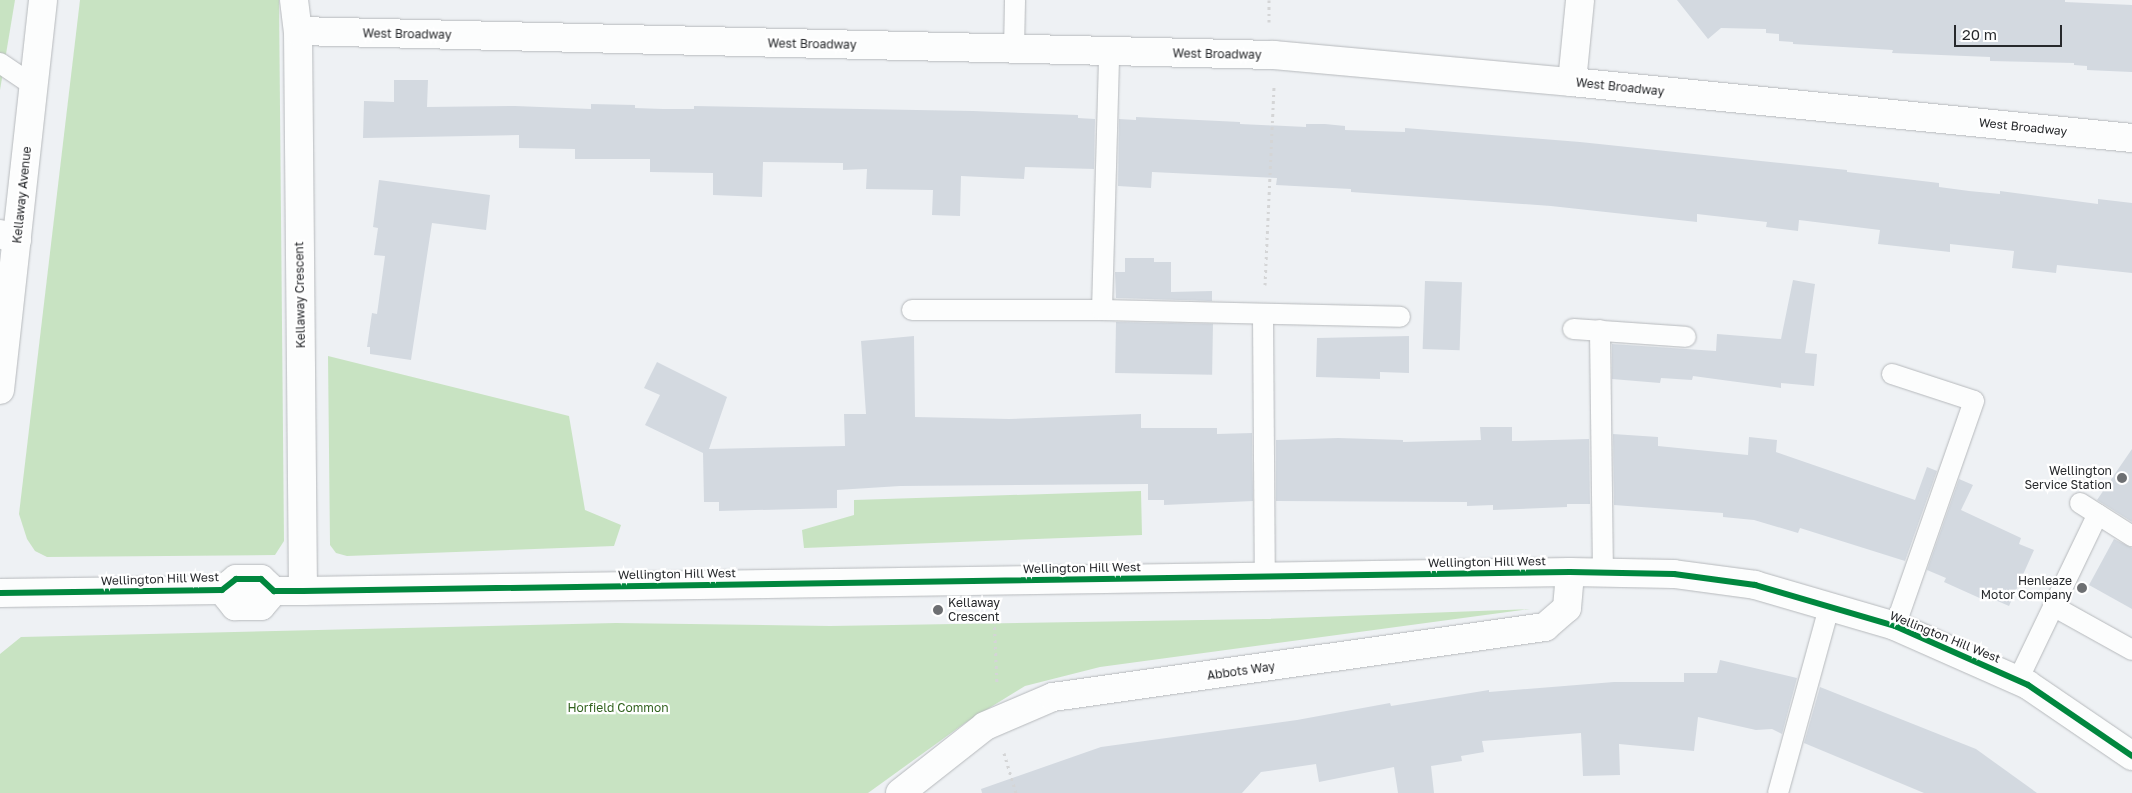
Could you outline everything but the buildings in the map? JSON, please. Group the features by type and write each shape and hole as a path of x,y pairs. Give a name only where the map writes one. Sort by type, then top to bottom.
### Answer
{"street":[{"name":"Kellaway Avenue","path":"0,390 8,237 34,86 43,0"},
{"name":"Kellaway Crescent","path":"294,0 298,31 303,591"},
{"path":"1572,82 1580,0"},
{"name":"West Broadway","path":"298,31 1274,56 1572,82 2132,138"},
{"name":"Wellington Hill West","path":"0,593 222,590 235,606 261,606 274,591 1570,572 1674,574 1755,585 1895,626 2018,680 2132,756"},
{"name":"Abbots Way","path":"900,793 984,726 1053,697 1545,627 1567,608 1570,572"}],"lane":[{"path":"1014,49 1015,0"},
{"path":"1102,310 1109,53"},
{"path":"0,63 34,86"},
{"path":"912,310 1102,310 1400,317"},
{"path":"1263,315 1265,577"},
{"path":"1573,329 1686,337"},
{"path":"1600,330 1603,572"},
{"path":"1892,374 1974,401 1895,626"},
{"path":"2080,503 2132,536"},
{"path":"2018,680 2098,514"},
{"path":"2053,606 2132,650"},
{"path":"1778,793 1829,608"}],"path":[{"path":"1263,315 1274,56"},
{"path":"993,581 998,720 1003,748 1016,793"}],"green space":[{"path":"0,0 15,0 0,90"},
{"path":"80,0 279,0 284,541 275,555 47,557 35,551 27,539 19,514"},
{"path":"328,356 569,416 585,510 621,525 614,546 347,556 336,553 330,545"},
{"path":"1141,491 1142,535 804,548 802,530 854,515 854,500"},
{"name":"Horfield Common","path":"1530,609 1100,667 1025,686 965,723 868,793 0,793 0,654 21,637 616,623 830,626 1264,619"}],"cycle path":[{"path":"0,593 222,590 236,579 261,579 274,591 303,591 1570,572 1674,574 1755,585 1895,626 2028,685 2132,756"}],"place":[{"name":"Wellington Service Station","path":"2122,478"},
{"name":"Henleaze Motor Company","path":"2082,588"},
{"name":"Kellaway Crescent","path":"938,610"}]}
